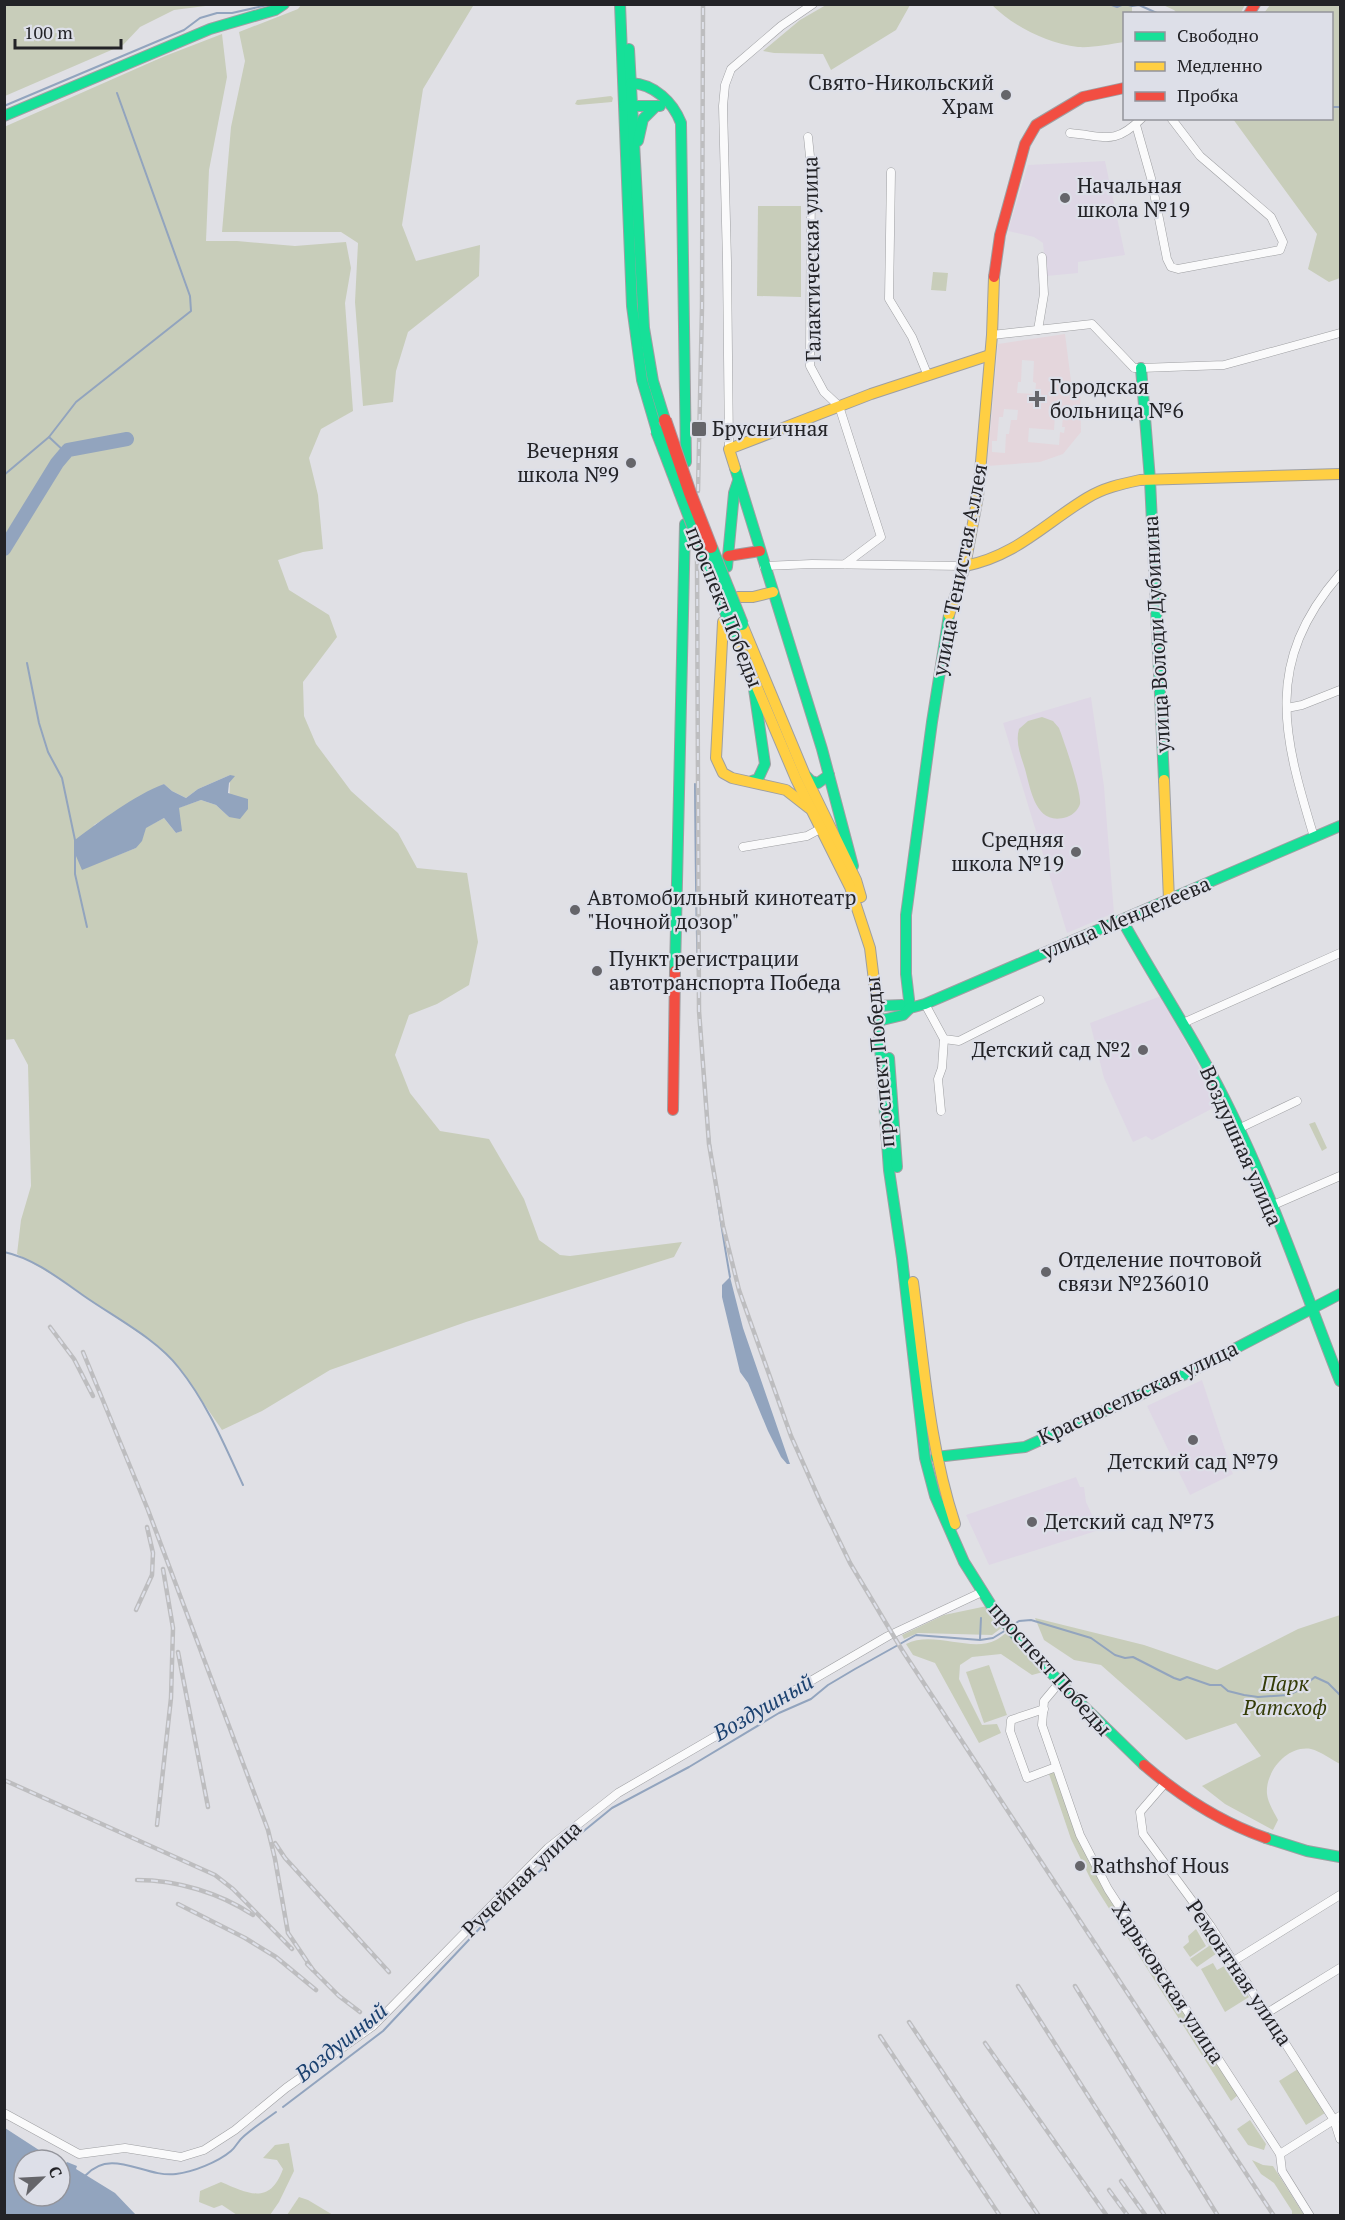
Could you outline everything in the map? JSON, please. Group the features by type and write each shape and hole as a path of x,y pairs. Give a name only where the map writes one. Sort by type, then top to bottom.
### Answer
{"street":[{"path":"4,116 210,29 275,10 284,4"},
{"name":"проспект Победы","path":"620,4 627,106 633,329 642,384 657,431 738,629 856,880"},
{"name":"проспект Победы","path":"626,4 630,83 627,106 634,149 645,328 653,381 738,629 752,680 858,908 870,948 881,1006"},
{"path":"813,4 795,15 742,57 730,69 725,85 723,106 729,449 839,406 990,356"},
{"path":"630,83 643,84 672,106 678,112 681,123 686,462"},
{"name":"улица Тенистая Аллея","path":"910,1008 906,974 906,915 949,616 965,566 978,496 992,335 993,286 1000,235 1025,144 1036,125 1083,97 1123,88"},
{"path":"627,106 672,106"},
{"path":"634,149 643,118 656,106"},
{"path":"1070,133 1107,139 1124,134 1139,122 1167,259 1171,267 1178,269 1281,250 1283,242 1271,217 1200,156 1173,120"},
{"name":"Галактическая улица","path":"808,137 811,157 810,366 824,392 839,406 881,537 845,564"},
{"path":"891,172 889,299 912,337 928,376"},
{"path":"1038,330 1044,294 1042,257"},
{"path":"992,335 1092,324 1134,368 1141,368 1224,364 1341,333"},
{"name":"улица Володи Дубинина","path":"1141,368 1150,480 1168,900"},
{"name":"проспект Победы","path":"729,449 829,775 856,880 878,951 890,1170 930,1458 931,1486 941,1512 986,1592 1013,1626 1124,1739 1218,1810 1256,1829 1295,1841 1341,1850"},
{"path":"764,566 845,564 965,566 1005,555 1088,497 1109,487 1150,480 1341,474"},
{"name":"проспект Победы","path":"738,481 734,493 727,562 760,551"},
{"name":"проспект Победы","path":"673,1110 676,857 685,524"},
{"path":"1314,837 1290,748 1287,682 1297,645 1309,617 1341,574"},
{"name":"проспект Победы","path":"738,597 753,597 773,592"},
{"path":"723,622 716,758 723,773 732,778 752,781 792,793 811,811"},
{"path":"752,680 765,764 758,779 752,781"},
{"path":"1287,708 1302,705 1341,690"},
{"path":"805,775 811,781 818,783 829,775"},
{"name":"улица Менделеева","path":"882,1020 903,1015 910,1008 925,1004 1340,826"},
{"path":"743,847 807,836 820,829"},
{"name":"Воздушная улица","path":"1122,920 1154,980 1168,997 1183,1023 1238,1129 1341,1381"},
{"path":"1183,1023 1341,953"},
{"path":"944,1040 959,1041 1040,1000"},
{"path":"925,1004 944,1040 942,1068 938,1079 941,1111"},
{"name":"улица Менделеева","path":"881,1006 902,1005 910,1008"},
{"path":"1238,1129 1297,1101"},
{"path":"1271,1206 1341,1176"},
{"name":"Красносельская улица","path":"930,1458 1025,1447 1190,1372 1341,1294"},
{"name":"Ручейная улица","path":"4,2113 72,2151 84,2154 125,2148 181,2157 204,2150 235,2130 286,2088 373,2026 548,1848 618,1793 888,1636 986,1592"},
{"path":"1056,1767 1027,1778 1010,1731 1011,1720 1044,1709 1044,1701 1063,1679"},
{"name":"проспект Победы","path":"1063,1679 1119,1744 1166,1782 1210,1813 1244,1831 1292,1848 1341,1857"},
{"name":"Харьковская улица","path":"1044,1709 1042,1725 1080,1835 1108,1889 1280,2154 1282,2171 1310,2216"},
{"name":"Ремонтная улица","path":"1166,1782 1140,1812 1143,1834 1210,1925 1232,1962 1337,2118 1341,2139"},
{"path":"1232,1962 1341,1896"},
{"path":"1267,2013 1341,1968"},
{"path":"1280,2154 1337,2118"}],"shaded area":[{"name":"Начальная школа №19","path":"1105,161 1125,255 1078,262 1078,273 1046,276 1043,243 1034,237 1008,231 1028,165"},
{"name":"Городская больница №6","path":"1065,334 1071,381 1080,381 1081,432 1063,454 1040,462 987,466 998,344","holes":["1022,360 1034,361 1035,394 1017,393 1018,382 1021,382","1004,409 1018,410 1017,420 1011,420 1009,434 1006,434 1005,453 992,452 992,441 997,441 999,417 1003,417","1055,416 1063,417 1062,427 1065,427 1064,433 1060,432 1059,445 1028,442 1029,428 1054,430"]},
{"name":"Средняя школа №19","path":"1091,697 1104,786 1114,913 1067,933 1003,723"},
{"name":"Детский сад №2","path":"1161,996 1219,1105 1152,1140 1146,1136 1133,1142 1104,1078 1090,1023"},
{"name":"Детский сад №79","path":"1202,1380 1233,1474 1190,1495 1147,1406"},
{"name":"Детский сад №73","path":"1076,1477 1080,1487 1084,1487 1086,1502 1099,1530 989,1565 966,1515"}],"green space":[{"path":"5,4 213,5 174,10 140,27 123,45 5,96"},
{"path":"301,5 489,5 473,6 423,89 402,225 416,261 480,245 479,276 408,332 396,371 393,402 363,406 355,302 358,243 341,232 222,232 231,127 245,61 239,32 298,9"},
{"path":"826,5 910,5 896,30 831,70 823,54 763,51 800,20"},
{"path":"992,5 1132,5 1132,12 1123,12 1123,42 1095,46 1078,47 1043,38 1021,27"},
{"path":"1163,5 1245,5 1241,12 1176,12"},
{"path":"1270,5 1340,5 1340,278 1329,282 1308,269 1317,234 1234,120 1333,120 1333,12 1265,12"},
{"path":"222,34 227,77 209,170 206,241 295,246 346,242 351,268 345,303 353,411 321,429 309,458 318,495 323,549 303,552 278,560 289,590 329,615 337,637 303,682 304,716 316,744 351,791 398,833 417,868 467,873 478,942 469,985 437,1004 409,1015 395,1055 410,1093 440,1131 489,1139 524,1199 539,1240 560,1255 570,1256 682,1242 674,1257 466,1322 330,1370 262,1411 222,1430 178,1366 152,1342 61,1280 17,1254 21,1220 31,1186 28,1065 14,1039 4,1040 4,127 165,56","holes":["230,775 229,817 216,805 201,800 178,808 181,831 176,833 164,818 145,828 136,848 82,869 94,825 164,784 186,798 198,789"]},
{"path":"611,96 612,102 575,104 577,100"},
{"path":"758,206 801,206 801,297 757,296"},
{"path":"933,272 948,273 946,291 931,290"},
{"path":"1042,717 1053,721 1059,728 1080,798 1080,804 1073,814 1057,819 1048,817 1037,805 1019,749 1019,729 1028,721"},
{"path":"1315,1122 1327,1148 1322,1151 1309,1124"},
{"path":"987,1606 1004,1626 992,1635 918,1633 904,1639 902,1635 944,1615"},
{"name":"Парк Ратсхоф","path":"1340,1615 1340,1764 1311,1749 1294,1751 1279,1762 1267,1786 1269,1801 1278,1820 1273,1830 1225,1804 1202,1786 1261,1756 1236,1723 1186,1740 1101,1665 1074,1660 1044,1640 1035,1618 1144,1645 1217,1670 1298,1629"},
{"path":"1008,1632 1043,1672 1032,1675 1001,1654 972,1657 960,1665 959,1679 982,1725 997,1724 1001,1733 979,1743 935,1663 913,1655 906,1644 928,1639 986,1643"},
{"path":"989,1665 1007,1715 984,1723 966,1672"},
{"path":"1055,1772 1077,1836 1238,2095 1231,2101 1091,1880 1071,1839 1049,1774"},
{"path":"1199,1920 1203,1921 1220,1951 1197,1967 1190,1959 1209,1946 1195,1923"},
{"path":"1196,1929 1206,1946 1190,1957 1183,1947 1189,1942 1188,1936"},
{"path":"1213,1963 1217,1970 1228,1964 1249,1997 1225,2012 1201,1969"},
{"path":"1298,2069 1325,2113 1306,2125 1279,2081"},
{"path":"1250,2120 1266,2144 1264,2150 1248,2145 1237,2129"},
{"path":"289,2143 294,2171 270,2215 237,2215 222,2205 214,2208 199,2202 200,2191 221,2182 249,2193 258,2194 272,2188 283,2169 277,2160 263,2158 275,2145"},
{"path":"1252,2160 1273,2166 1304,2215 1292,2215 1292,2211 1274,2183 1261,2174"},
{"path":"299,2197 308,2200 333,2215 287,2215"}],"water":[{"path":"230,775 235,776 229,783 228,793 248,799 248,809 240,819 229,817 216,805 201,800 179,808 182,831 176,833 164,818 146,828 142,841 136,848 82,870 76,856 75,840 118,809 164,784 186,798 198,789"},
{"path":"730,1277 743,1328 790,1464 787,1464 781,1457 748,1383 740,1372 722,1297 722,1285"},
{"path":"5,2128 36,2148 12,2148 12,2208 72,2208 72,2164 77,2166 76,2169 115,2193 136,2215 5,2215"}],"waterway":[{"path":"4,106 184,30 200,18 272,4"},
{"path":"1109,4 1117,7 1124,4"},
{"path":"1125,4 1139,5 1155,12"},
{"path":"4,475 49,437 76,402 191,311 190,296 117,93"},
{"path":"1333,107 1340,107"},
{"path":"49,437 66,453"},
{"path":"4,549 57,463 68,450 127,439"},
{"path":"27,663 39,723 48,752 62,778 75,840 75,874 87,927"},
{"path":"695,784 700,1025 713,1169 730,1277"},
{"path":"4,1252 25,1259 46,1270 134,1329 170,1357 189,1381 207,1410 243,1485"},
{"path":"980,1639 981,1618"},
{"name":"Воздушный","path":"1013,1625 1019,1621 1031,1620 1091,1638 1115,1655 1125,1658 1133,1657 1174,1678 1180,1680 1187,1677 1210,1685 1221,1685 1228,1691 1244,1695 1258,1697 1288,1695 1315,1677 1328,1683 1340,1695"},
{"name":"Воздушный","path":"283,2107 383,2031 480,1928 569,1843 612,1808 689,1767 779,1713 811,1699 828,1685 916,1635 980,1640 993,1638 1006,1630"},
{"name":"Воздушный","path":"86,2175 96,2167 117,2163 164,2174 183,2173 197,2169 226,2155 241,2139 276,2112"}],"railway":[{"path":"698,491 702,307 703,4"},
{"path":"697,557 699,1011 709,1144 723,1226 739,1290 791,1436 850,1563 902,1650 1274,2216"},
{"path":"50,1327 74,1359 93,1396"},
{"path":"83,1352 148,1510 268,1830 288,1933 313,1970"},
{"path":"136,1610 152,1575 153,1553 147,1527"},
{"path":"157,1825 171,1698 173,1628 163,1569"},
{"path":"178,1652 208,1807"},
{"path":"4,1780 215,1875 233,1889 292,1949"},
{"path":"275,1843 285,1858 389,1972"},
{"path":"137,1880 167,1882 198,1889 227,1900 253,1915"},
{"path":"178,1904 245,1938 276,1957 316,1990"},
{"path":"307,1964 339,1996 360,2012"},
{"path":"1018,1986 1165,2216"},
{"path":"1075,1986 1218,2216"},
{"path":"909,2022 1039,2216"},
{"path":"880,2036 1000,2216"},
{"path":"985,2043 1107,2216"},
{"path":"1121,2181 1146,2216"},
{"path":"1109,2190 1128,2216"}],"traffic: fast":[{"path":"4,116 210,29 275,10 284,4"},
{"path":"620,4 632,306 642,380 657,431"},
{"path":"629,49 644,328 653,381 665,420"},
{"path":"631,83 647,87 662,96 673,108 681,123 686,462"},
{"path":"625,106 660,106"},
{"path":"638,141 643,119 656,106"},
{"path":"1141,368 1150,480 1164,780"},
{"path":"657,431 734,633"},
{"path":"735,468 822,749 853,866"},
{"path":"727,567 734,493 738,481"},
{"path":"675,971 685,524"},
{"path":"711,547 742,624"},
{"path":"910,1008 906,974 906,915 949,615"},
{"path":"752,781 758,779 765,764 754,689"},
{"path":"805,775 811,781 818,783 829,775"},
{"path":"878,1021 903,1015 910,1008 925,1004 1340,826"},
{"path":"1122,920 1193,1040 1232,1114 1275,1213 1340,1381"},
{"path":"877,1005 889,1170 902,1258 925,1458 935,1496 964,1562 991,1605 1071,1694 1144,1765"},
{"path":"877,1006 902,1005 910,1008"},
{"path":"889,1058 897,1167"},
{"path":"936,1457 1025,1447 1190,1372 1340,1294"},
{"path":"1266,1838 1307,1851 1340,1857"}],"traffic: slow":[{"path":"949,615 965,566 978,496 992,335 994,277"},
{"path":"735,468 729,449 871,394 990,355"},
{"path":"965,566 1000,555 1093,495 1126,483 1140,480 1340,474"},
{"path":"738,597 753,597 773,592"},
{"path":"723,622 716,758 723,773 732,778 786,790 809,808"},
{"path":"742,624 805,775 856,880 861,897"},
{"path":"734,633 796,779 850,887 870,948 877,1005"},
{"path":"1164,780 1169,900"},
{"path":"913,1282 933,1434 955,1524"}],"traffic: jam":[{"path":"1250,12 1255,4"},
{"path":"994,277 1000,235 1025,144 1036,125 1083,97 1123,88"},
{"path":"665,420 711,547"},
{"path":"728,556 760,551"},
{"path":"673,1110 675,971"},
{"path":"1144,1765 1201,1807 1249,1832 1266,1838"}],"place":[{"name":"Свято-Никольский Храм","path":"1006,95"},
{"name":"Начальная школа №19","path":"1065,198"},
{"name":"Городская больница №6","path":"1037,399"},
{"name":"Брусничная","path":"699,429"},
{"name":"Вечерняя школа №9","path":"631,463"},
{"name":"Средняя школа №19","path":"1076,852"},
{"name":"Автомобильный кинотеатр \"Ночной дозор\"","path":"575,910"},
{"name":"Пункт регистрации автотранспорта Победа","path":"597,971"},
{"name":"Детский сад №2","path":"1143,1050"},
{"name":"Отделение почтовой связи №236010","path":"1046,1272"},
{"name":"Детский сад №79","path":"1193,1440"},
{"name":"Детский сад №73","path":"1032,1522"},
{"name":"Rathshof Hous","path":"1080,1866"}]}
